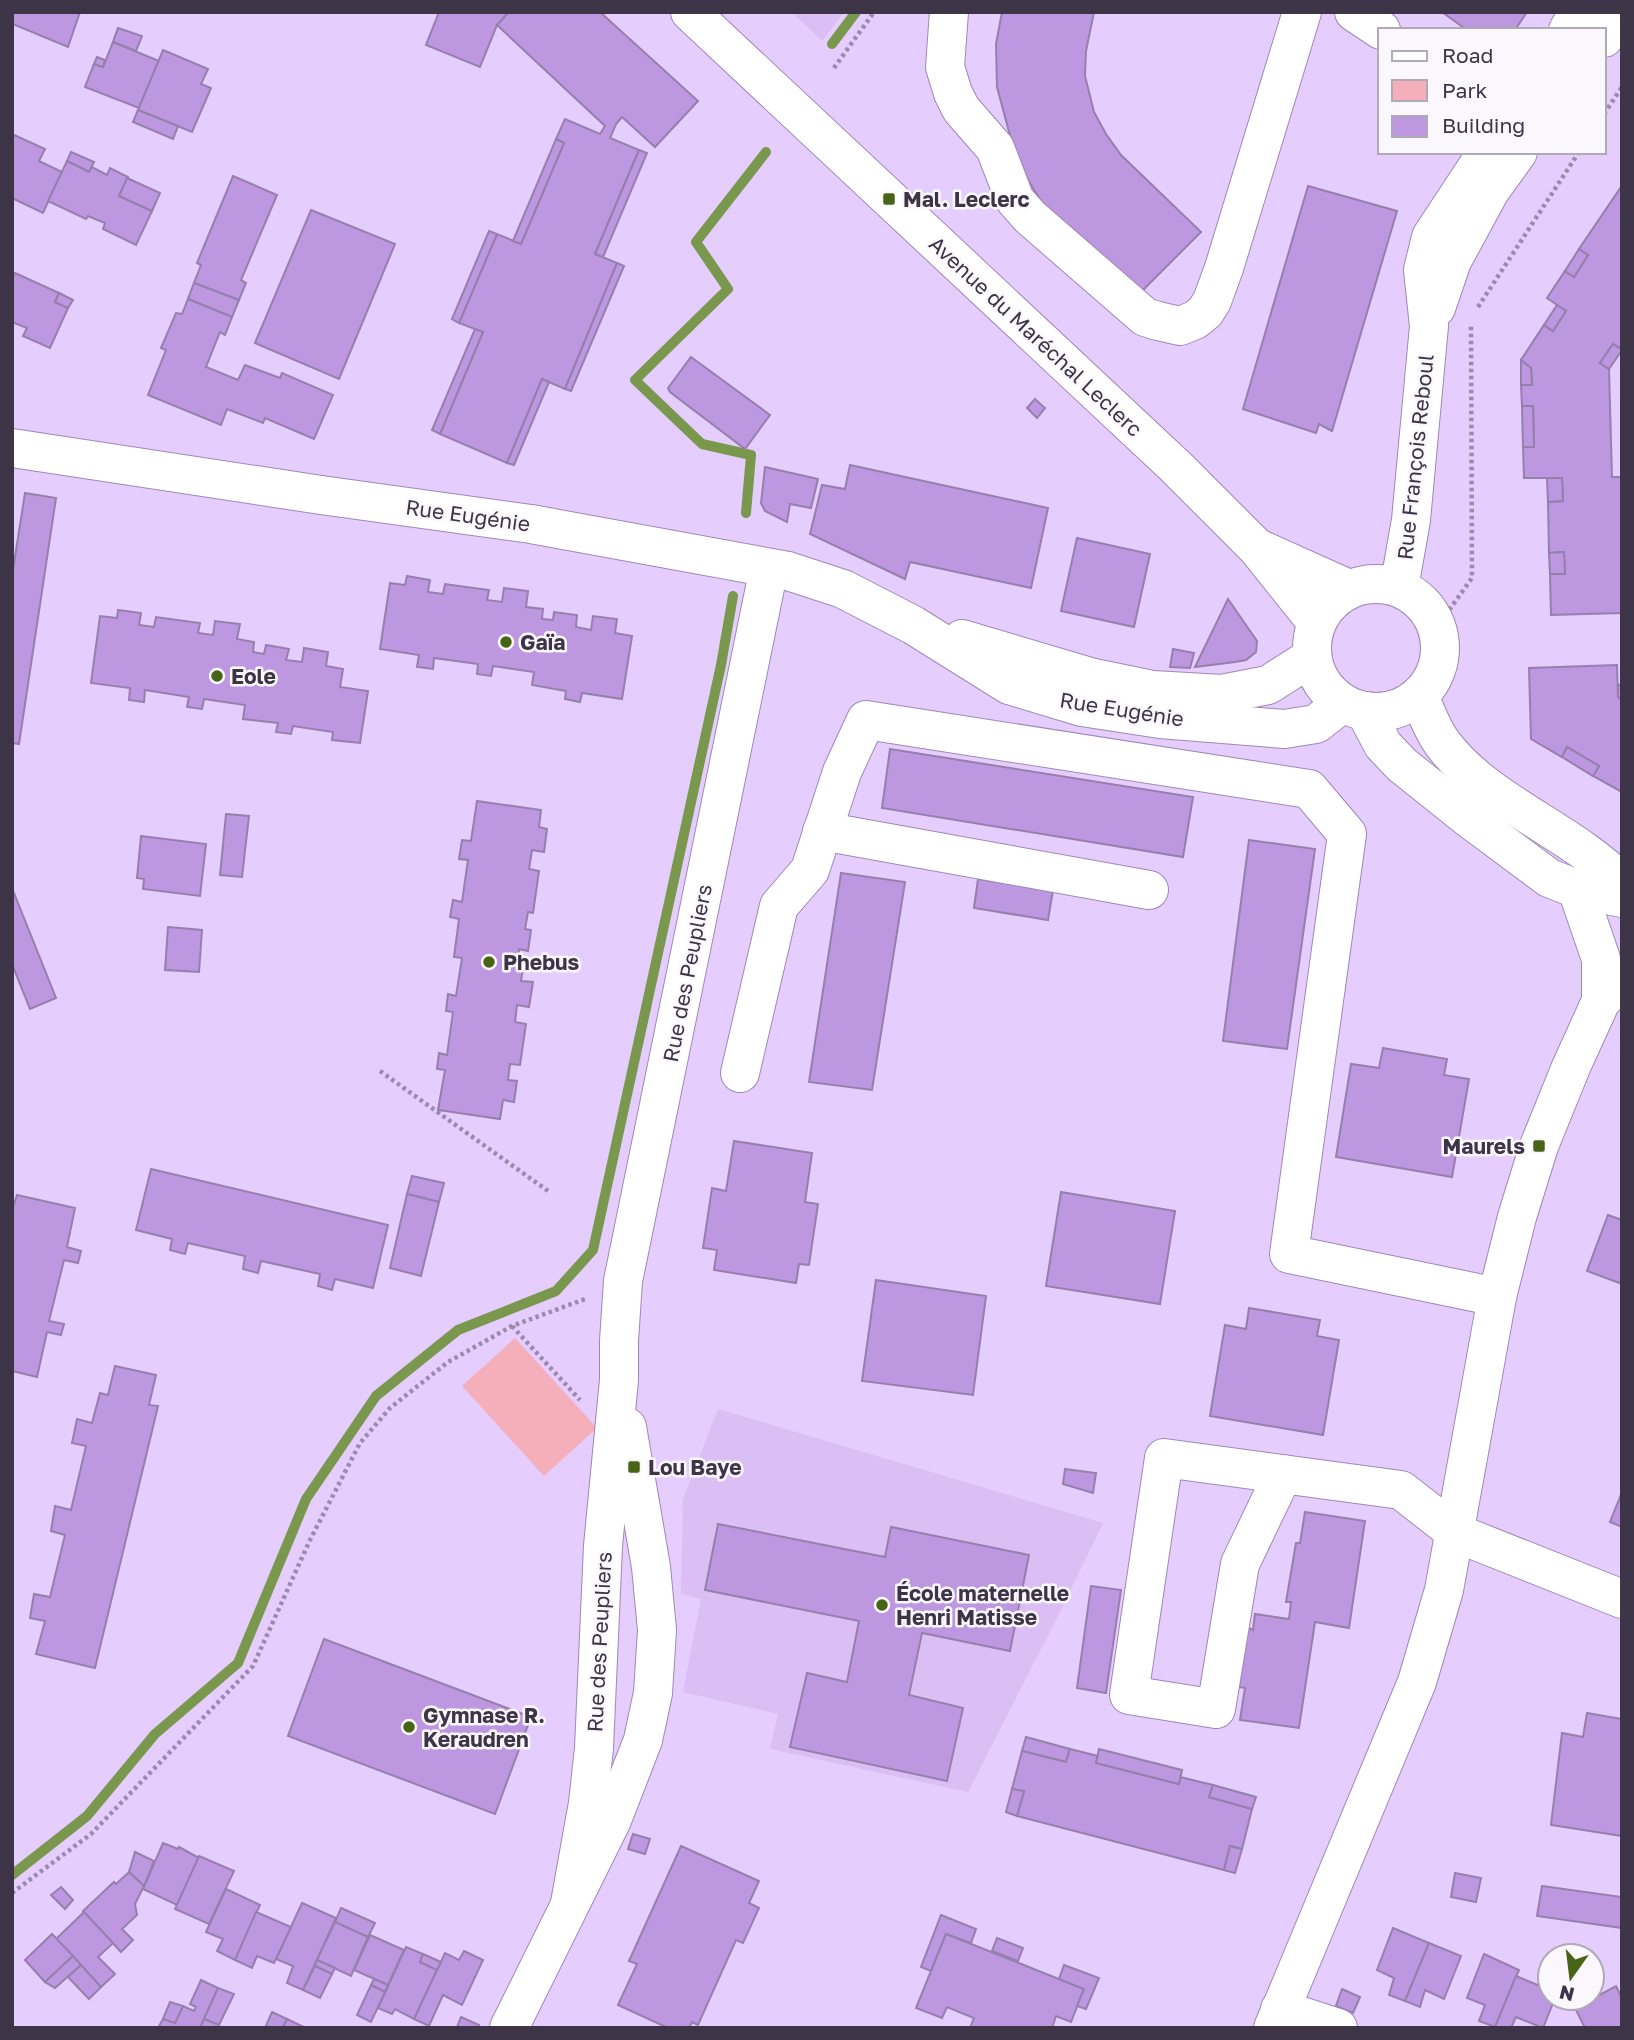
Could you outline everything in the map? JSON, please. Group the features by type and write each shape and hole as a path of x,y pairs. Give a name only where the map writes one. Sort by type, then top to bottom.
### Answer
{"street":[{"name":"Avenue du Maréchal Leclerc","path":"690,12 1175,466 1257,548 1314,640"},
{"path":"949,12 945,67 947,79 961,108 995,148 1015,200 1030,218 1145,317 1180,326 1195,320 1205,312 1212,301 1302,12"},
{"path":"1354,12 1378,28"},
{"path":"1569,28 1579,12"},
{"path":"1606,34 1621,12"},
{"name":"Rue François Reboul","path":"1399,588 1411,520 1429,326 1423,270 1431,237 1486,154"},
{"name":"Rue François Reboul","path":"1429,326 1452,261 1490,191 1517,154"},
{"name":"Rue Eugénie","path":"12,448 531,524 788,571 843,589 913,625 1009,685 1082,707 1160,719 1284,729 1317,724 1354,707"},
{"name":"Avenue du Maréchal Leclerc","path":"1257,548 1349,589"},
{"name":"Rue des Peupliers","path":"569,1903 588,1803 594,1748 603,1546 619,1380 623,1281 769,568"},
{"path":"1364,584 1399,588 1416,597 1437,628 1440,646 1438,664 1431,681 1419,696 1403,706 1384,711 1354,707 1332,695 1322,684 1316,671 1314,640 1323,610 1349,589 1364,584"},
{"name":"Rue Eugénie","path":"913,625 1090,677 1153,690 1223,694 1268,685 1314,640"},
{"path":"1419,696 1441,743 1460,764 1605,865 1622,883"},
{"path":"1354,707 1402,765 1468,817 1563,884 1622,898"},
{"path":"740,1073 779,906 810,870 842,772 866,720 1309,789 1348,834 1289,1254 1497,1297"},
{"path":"822,831 1149,890"},
{"path":"1569,842 1562,868 1563,884 1608,980"},
{"path":"1338,2028 1277,2018 1417,1682 1444,1590 1497,1297 1517,1217 1539,1146 1608,980 1612,925 1622,915"},
{"name":"Rue des Peupliers","path":"509,2028 612,1820 643,1740 653,1693 657,1630 651,1567 619,1380"},
{"path":"1283,1474 1240,1564 1216,1709 1129,1695 1164,1458 1283,1474 1401,1490 1456,1533 1622,1599"}],"path":[{"path":"834,68 874,12"},
{"path":"1606,111 1622,87"},
{"path":"1437,628 1472,578 1471,318 1578,154"},
{"path":"380,1071 548,1191"},
{"path":"12,1892 91,1834 253,1666 310,1541 360,1443 390,1408 448,1362 512,1326 578,1302 623,1281"},
{"path":"512,1326 561,1377 612,1437"}],"shaded area":[{"path":"792,12 844,12 822,41"},
{"name":"École maternelle Henri Matisse","path":"718,1409 1103,1523 968,1792 770,1749 778,1714 683,1692 701,1599 681,1594 683,1499"}],"green space":[{"path":"515,1338 597,1428 544,1476 462,1386"}],"building":[{"path":"12,12 80,12 68,47 13,24 12,27"},
{"path":"439,12 509,12 497,25 480,67 426,45"},
{"path":"509,12 600,12 698,101 655,147 622,117 616,124 610,138 639,150 595,254 617,263 565,389 542,379 507,463 440,434 483,332 459,323 497,234 521,244 564,143 556,139 565,119 600,134 605,126 497,25"},
{"path":"1002,12 1094,12 1086,51 1085,76 1094,112 1121,155 1201,232 1136,297 1051,218 1028,180 1012,143 997,87 996,44"},
{"path":"1442,12 1527,12 1516,28 1464,28"},
{"path":"118,28 142,36 136,51 113,42"},
{"path":"113,42 159,61 139,108 85,87 94,64 103,67"},
{"path":"163,50 208,69 201,84 211,88 192,132 138,110"},
{"path":"97,57 105,60 103,67 94,64"},
{"path":"138,110 178,126 173,139 133,122"},
{"path":"14,135 45,149 39,161 62,172 43,213 12,198"},
{"path":"556,139 564,143 521,244 513,241"},
{"path":"639,150 647,153 603,257 595,254"},
{"path":"71,152 94,162 89,172 67,161"},
{"path":"67,161 89,172 92,167 107,175 110,168 128,177 119,196 152,211 136,245 103,229 105,223 88,216 86,219 48,201"},
{"path":"233,176 277,195 241,280 246,283 239,300 194,283 201,265 197,263"},
{"path":"127,178 160,193 152,211 119,196"},
{"path":"1308,186 1397,211 1332,431 1319,424 1316,433 1243,409"},
{"path":"1621,187 1622,349 1613,344 1600,363 1609,369 1612,477 1622,477 1622,613 1551,615 1550,574 1565,574 1564,552 1549,553 1548,502 1563,501 1562,478 1524,478 1523,447 1534,447 1533,406 1522,406 1521,385 1532,385 1531,368 1521,360 1544,325 1553,331 1566,311 1547,298 1565,271 1574,277 1588,255 1579,249"},
{"path":"311,210 395,244 339,379 255,343"},
{"path":"489,231 497,234 459,323 452,319"},
{"path":"1579,249 1588,255 1574,277 1565,271"},
{"path":"617,263 624,266 571,391 565,389"},
{"path":"15,273 59,293 55,302 68,308 50,348 23,336 27,328 12,322 12,279"},
{"path":"194,283 239,300 232,317 188,299"},
{"path":"59,293 73,300 68,308 55,302"},
{"path":"188,299 232,317 225,335 220,332 206,367 238,380 245,365 280,378 282,373 333,395 314,439 265,418 263,423 227,409 221,425 148,395 166,350 161,348 176,313 182,314"},
{"path":"1557,305 1566,311 1553,331 1544,325"},
{"path":"475,329 483,332 440,434 432,430"},
{"path":"1613,344 1622,350 1609,369 1600,363"},
{"path":"691,357 770,415 745,449 670,392 668,388"},
{"path":"1521,360 1531,368 1532,385 1521,385"},
{"path":"542,379 549,382 514,465 507,463"},
{"path":"1035,399 1045,408 1037,418 1027,408"},
{"path":"1522,406 1533,406 1534,447 1523,447"},
{"path":"850,465 1048,508 1031,588 910,562 905,579 810,534 822,485 845,489"},
{"path":"765,467 818,479 811,508 790,504 787,522 765,511 761,503"},
{"path":"1547,478 1562,478 1563,501 1548,502"},
{"path":"25,493 56,498 19,744 12,743 12,576"},
{"path":"1077,538 1150,554 1134,627 1061,611"},
{"path":"1564,552 1565,574 1550,574 1549,553"},
{"name":"Gaïa","path":"407,576 430,580 428,592 443,594 445,584 489,590 487,600 502,602 504,588 528,591 526,607 543,609 542,619 553,620 554,612 577,615 576,627 591,630 593,616 617,619 615,633 632,636 622,699 582,693 580,702 565,699 566,691 532,685 534,672 493,666 491,676 477,674 478,664 434,658 433,669 417,667 419,655 380,649 390,583 405,585"},
{"path":"1228,599 1257,641 1256,652 1246,660 1195,667"},
{"name":"Eole","path":"118,610 141,613 139,625 154,627 156,617 200,623 198,633 213,635 215,621 240,624 237,639 254,642 253,652 264,654 266,645 289,649 286,660 302,662 304,648 328,652 326,666 343,669 340,687 368,691 360,743 332,740 333,732 293,726 291,734 276,732 278,723 243,719 245,705 204,699 202,709 187,707 189,697 145,690 144,702 129,700 130,688 91,683 100,616 117,618"},
{"path":"1173,649 1194,653 1190,668 1170,667"},
{"path":"1617,665 1618,697 1622,700 1622,792 1593,776 1599,766 1567,747 1562,757 1531,739 1529,668"},
{"path":"1618,684 1622,687 1622,700 1618,697"},
{"path":"1567,747 1599,766 1593,776 1562,757"},
{"path":"890,749 1193,797 1183,857 882,808"},
{"name":"Phebus","path":"477,801 541,810 539,827 547,829 544,852 532,850 529,869 539,871 533,913 528,912 525,929 531,930 528,951 519,949 517,967 523,968 521,981 533,982 529,1007 517,1005 515,1022 526,1024 520,1065 510,1064 508,1080 517,1081 514,1102 503,1100 500,1119 438,1110 445,1070 437,1069 439,1053 447,1055 453,1012 446,1011 448,994 456,996 462,958 454,957 459,919 450,917 453,900 462,902 468,860 459,859 462,840 471,841"},
{"path":"226,814 249,816 242,877 220,875"},
{"path":"141,836 206,844 200,896 143,889 144,879 137,878"},
{"path":"1249,840 1315,849 1287,1049 1223,1041"},
{"path":"841,873 905,882 872,1090 809,1082"},
{"path":"978,879 1053,890 1048,920 974,908"},
{"path":"12,888 56,998 30,1009 12,964"},
{"path":"168,927 202,930 199,972 165,970"},
{"path":"1383,1048 1447,1059 1444,1075 1469,1079 1452,1177 1336,1157 1351,1064 1379,1068"},
{"path":"734,1141 812,1153 805,1202 818,1204 809,1265 799,1264 796,1283 714,1270 717,1250 703,1248 712,1188 726,1191"},
{"path":"151,1169 388,1225 373,1288 335,1279 332,1290 318,1286 320,1274 261,1261 258,1273 243,1269 245,1256 188,1243 185,1254 170,1250 172,1239 136,1230"},
{"path":"412,1176 444,1183 439,1202 407,1194"},
{"path":"1061,1192 1175,1211 1160,1304 1046,1286"},
{"path":"407,1194 439,1202 421,1276 390,1268"},
{"path":"17,1195 75,1208 67,1247 81,1251 78,1263 64,1260 49,1321 64,1324 61,1335 47,1332 37,1377 12,1371 12,1211"},
{"path":"1608,1215 1622,1220 1622,1284 1587,1271"},
{"path":"876,1280 986,1296 973,1395 862,1381"},
{"path":"1249,1308 1320,1320 1317,1336 1339,1340 1323,1435 1210,1416 1225,1325 1246,1329"},
{"path":"115,1366 156,1375 149,1405 158,1406 95,1668 36,1654 45,1621 30,1618 34,1594 50,1597 65,1535 51,1531 55,1506 71,1510 86,1446 72,1443 77,1419 92,1423 100,1393 108,1395"},
{"path":"1065,1469 1096,1473 1093,1493 1063,1484"},
{"path":"1622,1492 1622,1527 1610,1522"},
{"path":"1305,1512 1365,1521 1349,1628 1315,1622 1299,1728 1240,1720 1245,1688 1239,1687 1248,1628 1253,1630 1255,1614 1289,1619 1291,1602 1286,1602 1296,1543 1300,1543"},
{"path":"718,1524 885,1557 891,1527 1029,1555 1010,1651 922,1633 909,1695 963,1708 947,1781 790,1747 807,1673 847,1682 859,1621 705,1590"},
{"path":"1091,1586 1121,1590 1106,1693 1077,1688"},
{"name":"Gymnase R. Keraudren","path":"324,1639 531,1717 495,1814 288,1736"},
{"path":"1587,1713 1622,1719 1622,1836 1551,1825 1562,1733 1583,1737"},
{"path":"1026,1737 1070,1749 1066,1762 1022,1751"},
{"path":"1070,1749 1098,1756 1096,1763 1179,1784 1180,1777 1213,1785 1209,1797 1252,1809 1242,1849 1230,1846 1224,1870 1017,1816 1024,1791 1012,1789 1022,1751 1066,1762"},
{"path":"1099,1749 1182,1770 1179,1784 1096,1763"},
{"path":"1213,1785 1256,1797 1252,1809 1209,1797"},
{"path":"1012,1789 1024,1791 1017,1816 1006,1812"},
{"path":"633,1834 650,1839 645,1854 628,1849"},
{"path":"163,1843 178,1849 179,1847 199,1858 177,1905 143,1889"},
{"path":"681,1846 759,1881 749,1903 759,1908 743,1943 736,1940 698,2025 692,2022 689,2028 668,2028 618,2005 637,1964 629,1961"},
{"path":"1230,1846 1242,1849 1235,1873 1224,1870"},
{"path":"135,1852 154,1861 144,1886 129,1872"},
{"path":"199,1856 234,1871 209,1924 175,1909"},
{"path":"129,1872 144,1886 135,1904 137,1915 122,1929 133,1940 121,1952 83,1911"},
{"path":"1455,1873 1481,1878 1476,1902 1451,1897"},
{"path":"1542,1886 1622,1897 1622,1928 1537,1916"},
{"path":"61,1887 73,1900 65,1909 51,1895"},
{"path":"226,1889 260,1905 235,1960 217,1951 223,1939 206,1932"},
{"path":"302,1903 336,1918 303,1990 287,1983 293,1966 276,1959"},
{"path":"341,1908 375,1923 368,1937 335,1922"},
{"path":"84,1912 113,1943 98,1957 115,1974 101,1987 56,1939"},
{"path":"256,1912 291,1927 274,1963 257,1956 252,1968 235,1960"},
{"path":"941,1915 976,1929 971,1943 946,1934 931,1971 921,1967"},
{"path":"335,1922 368,1937 351,1976 317,1960"},
{"path":"1393,1928 1429,1943 1405,2001 1389,1995 1394,1978 1377,1970"},
{"path":"52,1934 73,1956 45,1982 25,1960"},
{"path":"946,1934 1084,1989 1071,2022 1056,2016 1052,2028 970,2028 974,2018 947,2007 942,2018 916,2008"},
{"path":"370,1935 404,1950 388,1985 354,1970"},
{"path":"997,1938 1023,1948 1018,1961 992,1951"},
{"path":"1429,1943 1461,1956 1444,1999 1425,1990 1420,2007 1405,2001"},
{"path":"406,1947 423,1954 420,1962 437,1970 414,2019 395,2009 392,2014 378,2008"},
{"path":"464,1951 483,1960 462,2005 443,1995 429,2026 414,2019 445,1953 459,1960"},
{"path":"423,1954 441,1962 437,1970 420,1962"},
{"path":"1484,1954 1519,1970 1495,2027 1479,2021 1485,2005 1467,1998"},
{"path":"73,1956 81,1965 55,1988 45,1982"},
{"path":"317,1960 335,1968 332,1974 315,1966"},
{"path":"81,1965 101,1987 89,1999 68,1977"},
{"path":"1064,1965 1099,1978 1086,2009 1077,2006 1084,1989 1059,1979"},
{"path":"315,1966 332,1974 320,1998 303,1990"},
{"path":"1516,1976 1536,1984 1536,2012 1549,2012 1543,2028 1516,2017 1511,2028 1495,2027"},
{"path":"374,1979 388,1985 385,1992 371,1985"},
{"path":"201,1980 218,1988 200,2028 158,2028 163,2019 175,2023 183,2006 194,2011 196,2007 190,2004"},
{"path":"371,1985 385,1992 371,2022 357,2015"},
{"path":"1616,1986 1622,1998 1622,2028 1585,2028 1577,2012 1606,2012 1606,1991"},
{"path":"218,1988 234,1994 219,2025 204,2019"},
{"path":"1342,1989 1360,1997 1353,2013 1336,2006"},
{"path":"170,2002 183,2006 175,2023 163,2019"},
{"path":"272,2012 287,2019 283,2028 265,2028"},
{"path":"461,2017 479,2025 478,2028 457,2027"},
{"path":"204,2019 219,2025 218,2028 200,2028"},
{"path":"287,2019 304,2027 283,2028"}],"waterway":[{"path":"832,44 856,12"},
{"path":"746,513 751,455 702,444 635,380 728,289 696,242 766,152"},
{"path":"12,1875 87,1816 155,1734 238,1663 306,1499 376,1396 458,1330 556,1291 593,1250 721,665 733,596"}],"place":[{"name":"Mal. Leclerc","path":"889,199"},
{"name":"Gaïa","path":"506,642"},
{"name":"Eole","path":"217,676"},
{"name":"Phebus","path":"489,962"},
{"name":"Maurels","path":"1539,1146"},
{"name":"Lou Baye","path":"634,1467"},
{"name":"École maternelle Henri Matisse","path":"882,1605"},
{"name":"Gymnase R. Keraudren","path":"409,1727"}]}
